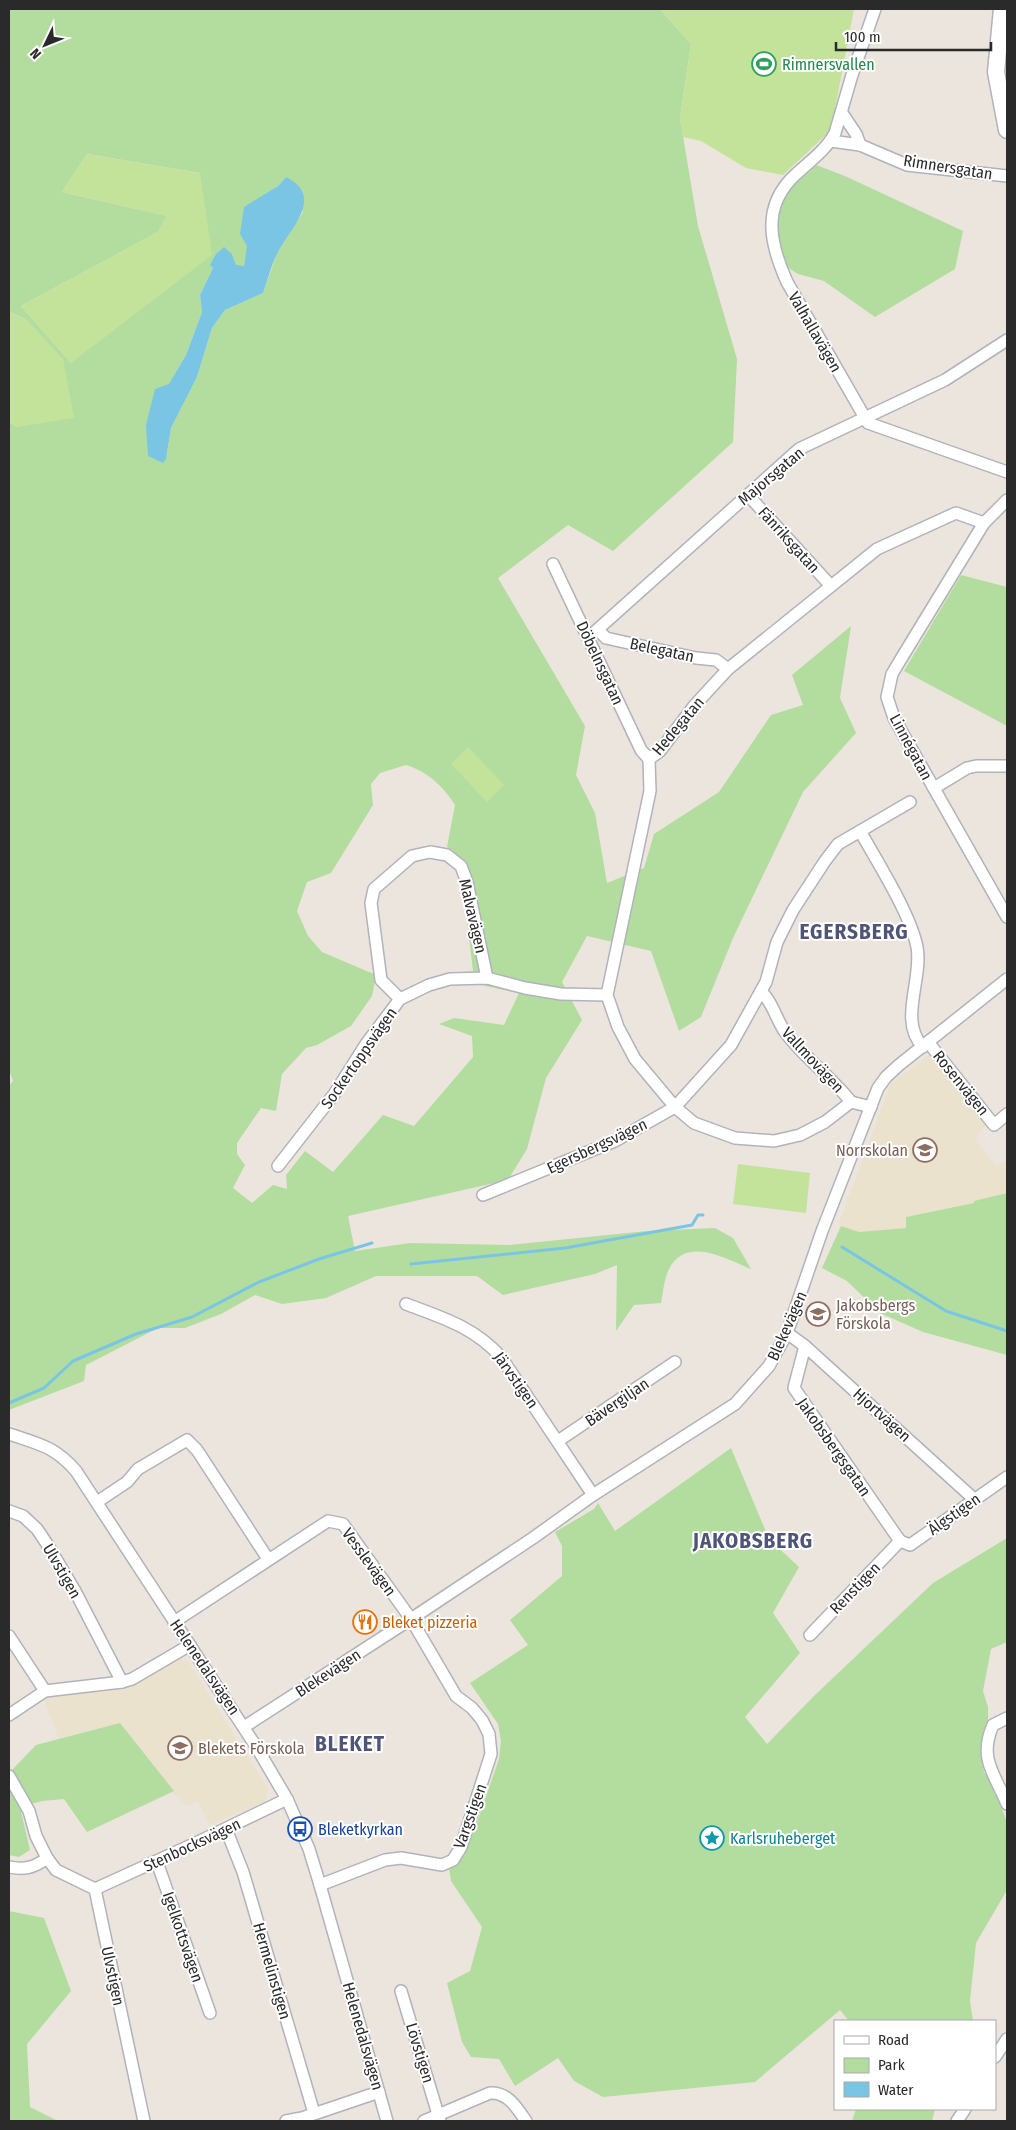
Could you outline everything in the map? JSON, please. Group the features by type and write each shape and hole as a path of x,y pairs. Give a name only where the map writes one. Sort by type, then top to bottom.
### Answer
{"street":[{"name":"Valhallavägen","path":"864,418 787,282 777,261 771,230 773,212 780,194 793,177 831,141 842,113 852,75 875,9"},
{"path":"1002,9 996,72 1007,130"},
{"path":"842,113 856,134 860,145"},
{"name":"Rimnersgatan","path":"831,141 860,145 907,165 1007,176"},
{"name":"Majorsgatan","path":"588,638 799,448 945,380 1007,340"},
{"path":"864,418 878,427 1007,472"},
{"name":"Fänriksgatan","path":"748,495 831,586"},
{"path":"984,524 1007,500"},
{"name":"Hedegatan","path":"607,995 650,792 650,759 660,751 694,706 728,669 877,549 956,513 984,524"},
{"name":"Linnégatan","path":"984,524 892,674 887,697 894,718 1007,917"},
{"name":"Döbelnsgatan","path":"553,564 641,750 650,759"},
{"name":"Belegatan","path":"598,630 606,638 696,658 716,660 728,669"},
{"path":"934,788 967,768 976,766 1007,766"},
{"name":"Egersbergsvägen","path":"483,1196 614,1141 675,1107 731,1045 766,982 777,942 793,910 831,853 838,844 910,802"},
{"name":"Rosenvägen","path":"860,831 904,912 913,933 918,962 912,1020 915,1037 925,1045 994,1125 1007,1114"},
{"name":"Malvavägen","path":"400,999 381,980 371,903 374,889 412,856 430,852 447,855 461,866 467,882 487,978"},
{"name":"Sockertoppsvägen","path":"278,1166 336,1093 366,1044 400,999 429,984 450,979 487,978 525,988 561,994 607,995"},
{"name":"Blekevägen","path":"244,1727 533,1538 593,1495 735,1404 769,1366 787,1333 822,1231 878,1088 886,1077 1007,979"},
{"name":"Vallmovägen","path":"761,992 765,995 778,1022 795,1044 851,1102"},
{"path":"607,995 618,1028 635,1059 675,1107 694,1123 735,1138 774,1142 800,1136 825,1122 851,1102 871,1107"},
{"name":"Järvstigen","path":"406,1304 458,1324 487,1342 501,1356 593,1495"},
{"name":"Hjortvägen","path":"787,1333 805,1346 974,1499"},
{"name":"Jakobsbergsgatan","path":"805,1346 794,1388 900,1541"},
{"name":"Bävergiljan","path":"558,1441 675,1362"},
{"name":"Helenedalsvägen","path":"9,1434 54,1450 64,1457 76,1471 244,1727 287,1799 309,1849 387,2121"},
{"path":"97,1502 127,1482 138,1469 187,1440 197,1450 268,1559"},
{"name":"Älgstigen","path":"900,1541 910,1545 1007,1477"},
{"name":"Ulvstigen","path":"9,1511 23,1516 37,1529 49,1547 75,1591 122,1682"},
{"name":"Vesslevägen","path":"174,1622 328,1521 343,1524 411,1619"},
{"name":"Renstigen","path":"810,1635 900,1541"},
{"name":"Vargstigen","path":"320,1885 385,1860 401,1858 442,1865 452,1860 461,1847 491,1754 488,1734 482,1720 472,1708 456,1696 411,1619"},
{"path":"9,1636 45,1691"},
{"path":"9,1715 45,1691 122,1682 132,1679 190,1645"},
{"path":"1007,1718 994,1725 987,1747 989,1769 1007,1804"},
{"path":"9,1776 28,1811 46,1858 56,1870 95,1889"},
{"name":"Stenbocksvägen","path":"95,1889 157,1862 287,1799"},
{"name":"Hermelinstigen","path":"226,1829 243,1872 314,2113"},
{"path":"9,1867 30,1868 46,1858"},
{"name":"Igelkottsvägen","path":"157,1862 210,2013"},
{"name":"Ulvstigen","path":"95,1889 144,2121"},
{"name":"Lövstigen","path":"401,1991 439,2118"},
{"path":"996,2055 1007,2039"},
{"path":"286,2121 302,2120 314,2113 379,2092"},
{"path":"424,2121 439,2118 490,2093 497,2093 506,2097 526,2121"},
{"path":"957,2121 964,2110"}],"shaded area":[{"name":"Norrskolan","path":"930,1054 986,1125 975,1139 996,1165 1007,1161 1007,1193 974,1201 974,1203 906,1217 907,1228 859,1232 841,1226 839,1223 890,1085"},
{"name":"Blekets Förskola","path":"177,1659 188,1661 268,1788 265,1802 210,1825 197,1801 186,1806 133,1754 60,1742 42,1696 57,1689 133,1685"}],"green space":[{"path":"9,9 660,9 691,44 680,118 698,226 737,359 733,442 613,551 568,525 498,578 585,726 576,775 595,813 607,883 644,868 654,834 719,792 771,715 803,705 792,675 851,626 840,698 856,733 803,792 733,938 701,1017 679,1031 651,951 587,936 562,982 582,1020 546,1078 527,1149 508,1180 348,1216 355,1251 410,1243 509,1245 647,1231 715,1228 733,1238 751,1269 707,1252 696,1251 686,1253 676,1259 669,1269 661,1303 634,1305 616,1331 617,1265 595,1274 503,1295 477,1276 376,1276 326,1298 282,1304 255,1295 221,1314 185,1328 158,1328 86,1365 84,1381 9,1410 9,1086 13,1081 9,1070 9,422 17,427 28,321 9,311","holes":["87,154 200,173 71,363 21,306 158,232 167,216 62,192","286,177 303,212 277,253 263,293 225,310 212,328 197,377 171,428 166,459 155,389 169,385 186,355 202,312 200,295 213,268 232,254 236,266 244,266 255,201 278,186","406,765 414,768 434,780 455,805 447,847 454,851 463,887 473,971 485,986 519,993 504,1025 454,1018 439,1024 472,1036 473,1057 414,1126 383,1115 333,1172 305,1151 286,1175 287,1189 273,1185 252,1203 233,1188 245,1165 237,1154 237,1143 261,1108 276,1111 282,1074 306,1048 317,1045 351,1026 372,996 376,975 322,952 308,936 297,911 307,882 331,873 373,805 371,784 380,773"]},
{"name":"Rimnersvallen","path":"660,9 854,9 831,130 783,175 746,168 701,141 683,137 680,118 691,44"},
{"path":"87,154 200,173 212,255 71,363 21,306 158,232 166,216 62,192"},
{"path":"811,163 845,176 963,231 955,269 875,317 824,281 798,274 787,267 778,242 777,212 784,196"},
{"path":"9,311 28,321 63,359 74,418 17,427 9,422"},
{"path":"961,575 1007,587 1007,726 904,671"},
{"path":"468,747 504,785 487,802 451,764"},
{"path":"738,1164 810,1173 806,1213 733,1204"},
{"path":"1007,1193 1007,1355 923,1332 880,1313 847,1281 822,1268 841,1226 859,1232 906,1228 906,1217 974,1203 974,1201"},
{"path":"731,1448 769,1539 799,1567 773,1613 800,1653 745,1717 767,1744 814,1696 933,1583 1007,1538 1007,1642 991,1649 983,1691 988,1707 988,1723 984,1734 981,1757 984,1772 997,1794 1006,1820 1007,1890 976,1943 970,2001 973,2020 848,2020 840,2010 755,2082 603,2097 574,2081 558,2058 515,2086 499,2059 471,2057 462,2042 447,1983 470,1971 482,1927 451,1881 449,1868 459,1863 474,1831 499,1759 501,1741 498,1724 470,1683 528,1645 510,1620 562,1576 562,1546 555,1532 594,1509 598,1503 615,1531"},
{"path":"120,1723 174,1791 87,1832 64,1799 42,1801 20,1807 30,1850 19,1857 9,1855 9,1783 16,1778 12,1770 36,1745"},
{"path":"9,1911 44,1918 71,1991 27,2044 30,2107 58,2121 9,2121"},
{"path":"856,2110 935,2110 932,2121 852,2121"}],"water":[{"path":"286,177 297,185 303,193 302,213 271,267 263,293 225,310 212,328 197,377 171,428 166,459 163,463 148,456 146,425 155,389 169,384 186,355 202,312 200,295 213,268 210,265 216,254 224,247 232,254 236,265 244,266 247,246 240,234 244,207 278,186"}],"waterway":[{"path":"411,1264 565,1248 692,1225 698,1215 703,1215"},
{"path":"9,1403 44,1388 73,1361 136,1334 192,1317 259,1282 319,1259 372,1243"},
{"path":"842,1247 946,1311 1007,1331"}],"place":[{"name":"Rimnersvallen","path":"764,64"},
{"name":"Norrskolan","path":"925,1150"},
{"name":"Jakobsbergs Förskola","path":"818,1314"},
{"name":"Bleket pizzeria","path":"365,1622"},
{"name":"Blekets Förskola","path":"180,1748"},
{"name":"Bleketkyrkan","path":"300,1829"},
{"name":"Karlsruheberget","path":"712,1838"}],"district":[{"name":"EGERSBERG","path":"854,932"},
{"name":"JAKOBSBERG","path":"753,1541"},
{"name":"BLEKET","path":"350,1744"}]}
